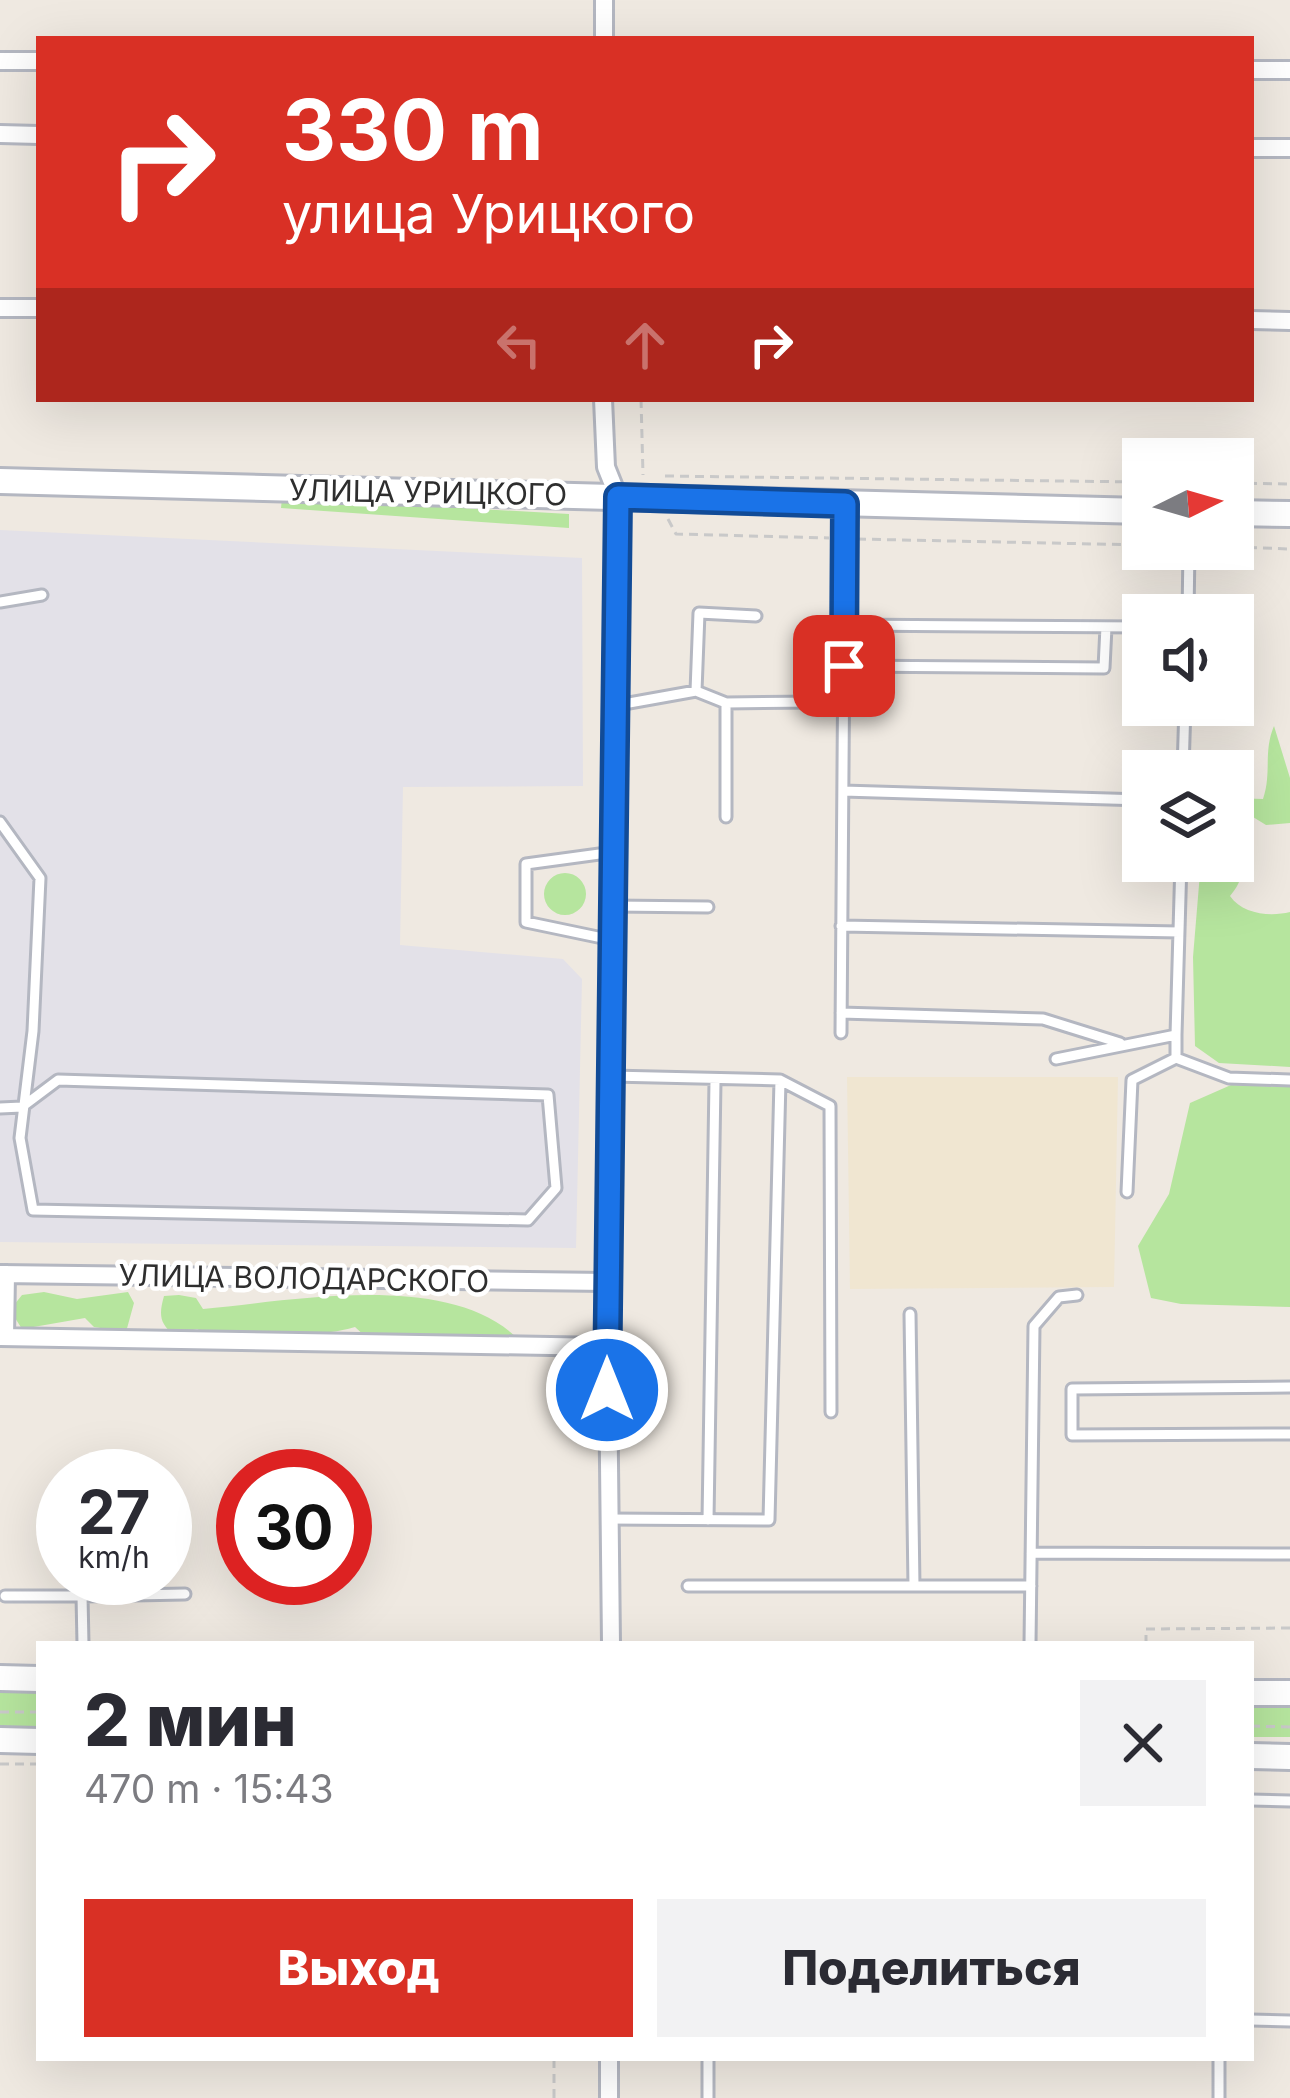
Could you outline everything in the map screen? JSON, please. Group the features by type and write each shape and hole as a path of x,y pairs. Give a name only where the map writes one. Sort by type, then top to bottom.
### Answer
{"street":[{"path":"604,0 604,36"},
{"path":"0,61 36,61"},
{"path":"1254,70 1290,70"},
{"path":"0,134 36,135"},
{"path":"1254,148 1290,148"},
{"path":"0,308 36,308"},
{"path":"1254,320 1290,321"},
{"path":"603,402 606,467 618,497 607,1282 611,1641"},
{"name":"УЛИЦА УРИЦКОГО","path":"0,481 618,497 661,487 845,504 1122,511"},
{"path":"1254,513 1290,514"},
{"path":"3,1274 2,1337 607,1347"},
{"name":"УЛИЦА ВОЛОДАРСКОГО","path":"3,1274 607,1282"},
{"path":"0,1678 36,1678"},
{"path":"1254,1693 1290,1694"},
{"path":"0,1740 36,1741"},
{"path":"1254,1756 1290,1757"},
{"path":"608,2098 609,2061"}],"lane":[{"path":"841,1033 845,504"},
{"path":"0,602 43,595"},
{"path":"697,691 699,614 757,616"},
{"path":"844,625 1122,627"},
{"path":"844,666 1104,668 1106,627"},
{"path":"617,706 697,691 726,703 815,702"},
{"path":"726,703 726,818"},
{"path":"843,791 1122,799"},
{"path":"0,822 40,878 33,1031 22,1107 20,1138 33,1210 529,1220 556,1188 548,1095 58,1080 22,1107 0,1108"},
{"path":"612,940 526,922 526,864 614,852"},
{"path":"1176,1058 1180,882"},
{"path":"613,906 708,907"},
{"path":"842,926 1179,932"},
{"path":"841,1013 1043,1019 1125,1045"},
{"path":"1056,1059 1176,1036"},
{"path":"1127,1192 1132,1080 1176,1058 1228,1078 1290,1080"},
{"path":"610,1076 780,1080 830,1106 831,1412"},
{"path":"607,1519 769,1520 780,1080"},
{"path":"709,1520 715,1081"},
{"path":"1030,1641 1034,1326 1059,1297 1077,1295"},
{"path":"910,1314 914,1586"},
{"path":"1290,1387 1072,1389 1072,1436 1290,1434"},
{"path":"1031,1552 1290,1554"},
{"path":"688,1586 1031,1586"},
{"path":"5,1596 36,1596"},
{"path":"82,1605 83,1641"},
{"path":"1254,1800 1290,1801"},
{"path":"1254,2020 1290,2020"},
{"path":"708,2061 708,2098"},
{"path":"1219,2098 1220,2061"}],"path":[{"path":"641,402 642,476 661,487 1122,482"},
{"path":"1254,483 1290,484"},
{"path":"661,487 676,534 1122,545"},
{"path":"1254,548 1290,549"},
{"path":"1146,1641 1146,1629 1290,1628"},
{"path":"0,1712 36,1712"},
{"path":"1254,1726 1290,1726"},
{"path":"0,1764 36,1764"},
{"path":"554,2061 554,2098"}],"shaded area":[{"path":"0,530 582,558 583,786 403,787 400,945 563,959 582,979 576,1248 0,1242"},
{"path":"847,1077 1118,1077 1114,1287 850,1289"}],"green space":[{"path":"282,498 569,514 569,528 281,508"},
{"path":"1274,726 1290,778 1290,823 1266,825 1254,818 1254,799 1263,799 1267,780"},
{"path":"565,873 580,879 586,894 580,909 565,915 550,909 544,894 550,879"},
{"path":"1199,882 1239,882 1230,896 1242,907 1257,913 1290,912 1290,1067 1219,1063 1195,1046 1193,957"},
{"path":"1231,1085 1290,1087 1290,1307 1181,1304 1151,1298 1138,1246 1169,1194 1190,1103"},
{"path":"44,1292 77,1299 128,1292 134,1303 126,1332 94,1327 85,1318 22,1329 10,1310 22,1295"},
{"path":"164,1296 196,1298 203,1309 323,1297 411,1297 452,1304 488,1318 518,1339 367,1338 355,1327 313,1333 215,1334 197,1329 174,1335 163,1322 161,1308"},
{"path":"0,1687 36,1687 36,1728 0,1727"},
{"path":"1254,1703 1290,1704 1290,1737 1254,1737"}],"route":[{"path":"607,1390 618,497 845,504 844,666"}]}
